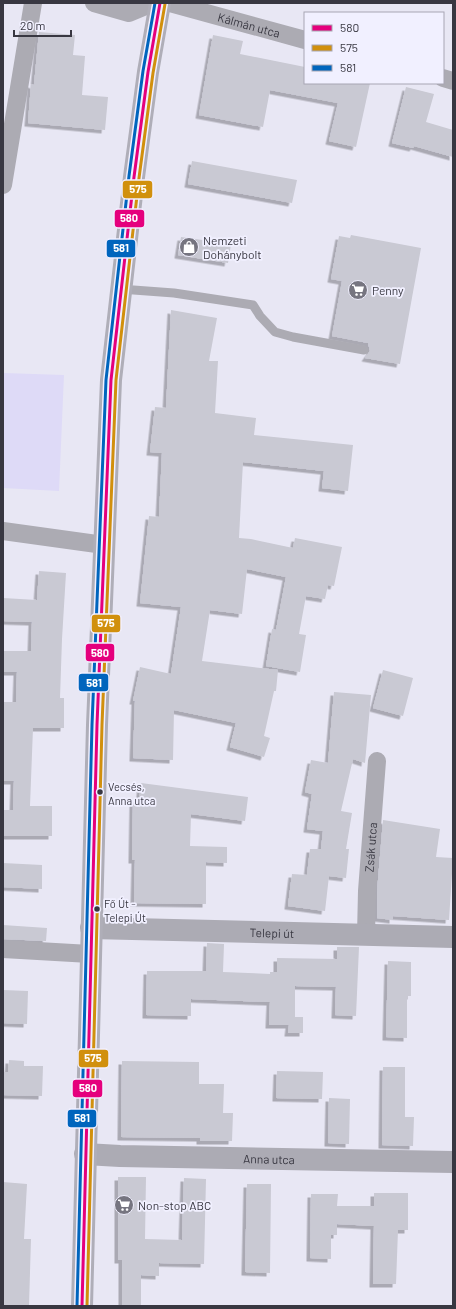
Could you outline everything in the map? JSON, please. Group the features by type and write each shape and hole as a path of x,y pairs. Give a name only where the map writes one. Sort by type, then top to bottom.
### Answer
{"main road":[{"path":"82,1306 97,725 111,380 120,289 145,95 160,3"},
{"name":"Telepi út","path":"91,928 453,937"},
{"name":"Anna utca","path":"85,1154 120,1156 453,1162"}],"street":[{"path":"3,185 33,3"},
{"path":"94,3 128,13 153,3"},
{"name":"Kálmán utca","path":"170,3 304,40"},
{"path":"3,531 104,545"},
{"name":"Zsák utca","path":"366,934 367,891 377,761"},
{"path":"3,949 90,954"}],"lane":[{"path":"120,289 174,293 253,305 260,316 275,332 292,338 364,350"}],"shaded area":[{"path":"4,373 64,375 59,491 3,488"}],"building":[{"path":"39,32 75,35 73,55 85,56 82,95 108,97 105,130 28,123 31,84 34,85"},
{"path":"213,35 243,41 240,54 304,67 304,84 370,84 356,147 329,141 338,103 270,90 263,127 199,115"},
{"path":"406,87 434,94 426,122 453,130 453,157 414,146 413,148 392,143"},
{"path":"192,161 297,180 292,203 188,184"},
{"path":"351,235 421,248 400,364 365,358 370,351 368,343 332,336 342,281 331,279 339,236 350,238"},
{"path":"181,237 231,244 228,263 178,255"},
{"path":"171,310 217,318 209,361 218,361 215,413 256,418 254,435 353,445 348,491 322,488 324,471 243,462 239,538 251,539 293,548 295,538 342,547 334,586 328,585 325,599 306,596 299,634 306,635 300,672 266,666 272,629 276,630 286,577 247,569 242,614 210,610 202,661 278,670 276,691 274,691 264,736 270,738 264,757 230,747 236,723 174,710 173,760 133,758 135,701 133,701 140,667 171,674 181,607 140,603 149,516 159,517 162,453 150,452 155,407 166,408"},
{"path":"39,571 66,573 60,698 64,698 64,728 33,728 30,806 52,806 52,836 3,836 3,810 13,810 14,781 3,781 3,702 16,702 17,672 3,672 3,651 31,651 32,622 3,621 3,598 37,600"},
{"path":"383,670 413,678 403,716 373,708"},
{"path":"334,692 371,695 365,763 353,759 341,811 352,813 346,849 349,849 346,878 329,876 325,911 288,906 292,874 307,875 310,849 321,849 323,831 307,829 312,794 305,792 311,760 328,763"},
{"path":"141,783 248,797 245,821 191,814 190,846 227,847 227,863 206,862 206,904 134,903 135,860 132,860 133,802 139,802"},
{"path":"383,820 440,829 436,857 453,858 449,920 393,916 393,920 377,918 377,892"},
{"path":"3,863 42,865 42,889 3,887"},
{"path":"3,925 47,928 46,941 3,939"},
{"path":"207,943 224,944 223,972 270,974 270,972 277,972 277,958 337,959 337,947 359,947 356,1016 335,1015 336,987 295,986 295,1017 303,1017 303,1033 288,1033 289,1025 269,1025 270,1002 191,999 191,1016 146,1015 147,971 206,971"},
{"path":"388,961 411,962 411,996 407,996 407,1038 386,1037"},
{"path":"3,990 28,991 27,1024 3,1023"},
{"path":"9,1060 24,1061 24,1066 43,1066 42,1096 3,1095 3,1072 8,1072"},
{"path":"122,1061 199,1062 199,1084 224,1084 223,1113 233,1113 232,1141 200,1141 200,1138 121,1137"},
{"path":"383,1067 405,1067 405,1117 414,1117 413,1146 382,1145"},
{"path":"277,1071 323,1072 322,1099 276,1098"},
{"path":"329,1098 350,1099 349,1144 328,1143"},
{"path":"118,1177 146,1177 145,1239 182,1240 184,1178 206,1179 204,1264 159,1263 159,1276 141,1275 141,1306 122,1306 122,1260 118,1260"},
{"path":"3,1182 27,1184 24,1239 31,1239 29,1306 3,1306"},
{"path":"247,1184 271,1184 270,1273 245,1272"},
{"path":"374,1193 408,1193 408,1230 398,1230 396,1284 373,1284 374,1226 337,1224 337,1235 331,1235 331,1259 310,1258 311,1194 338,1194 337,1206 374,1206"}],"transit line":[{"name":"581","path":"77,1306 92,725 106,380 129,176 143,71 155,3"},
{"name":"580","path":"82,1306 97,725 111,380 134,177 148,72 160,3"},
{"name":"575","path":"87,1306 102,725 116,380 139,178 153,73 165,4"}],"place":[{"name":"Nemzeti Dohánybolt","path":"189,247"},
{"name":"Penny","path":"358,290"},
{"name":"Vecsés, Anna utca","path":"100,792"},
{"name":"Fő Út - Telepi Út","path":"97,909"},
{"name":"Non-stop ABC","path":"124,1205"}]}
